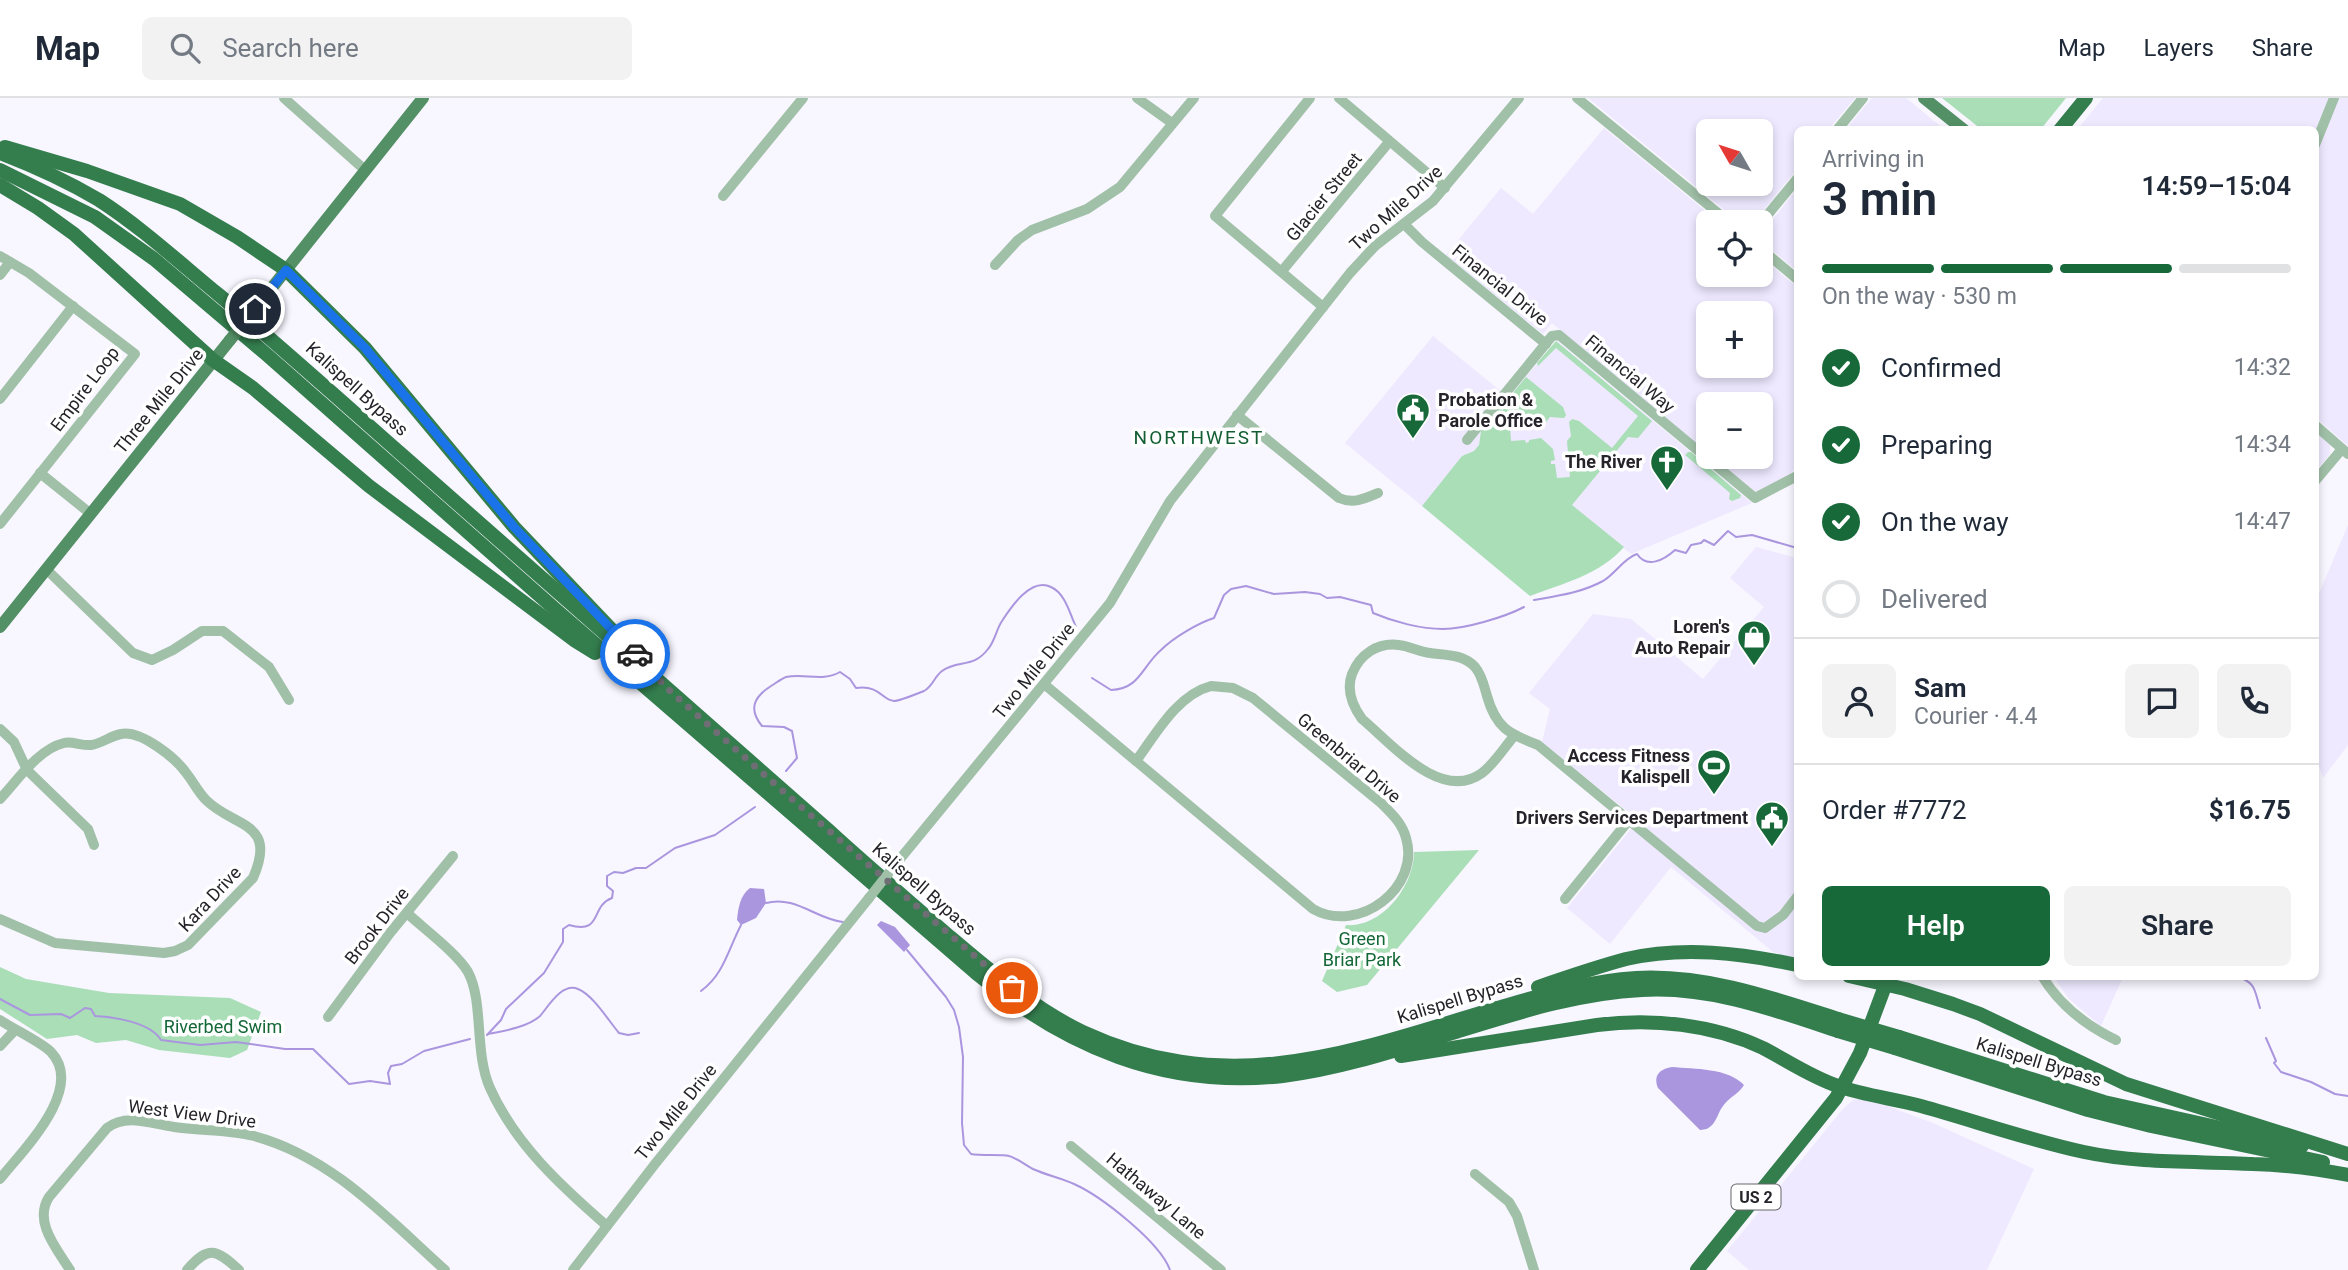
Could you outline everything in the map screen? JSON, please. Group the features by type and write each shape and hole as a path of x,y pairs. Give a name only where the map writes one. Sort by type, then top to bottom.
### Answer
{"highway":[{"path":"2063,126 2086,98"},
{"path":"0,147 87,171 180,205 237,237 286,270 365,348 514,527 669,690"},
{"name":"Kalispell Bypass","path":"0,153 58,177 102,202 130,222 278,345 988,969 1034,1003 1097,1038 1143,1054 1177,1061 1213,1066 1257,1067 1324,1058 1560,990 1644,978 1710,983 1786,1002 1838,1025"},
{"name":"Kalispell Bypass","path":"0,170 95,217 154,259 277,363 976,973 1031,1015 1116,1058 1192,1076 1282,1076 1358,1060 1558,1002 1599,994 1678,990 1730,998 1838,1025 2114,1105 2348,1155"},
{"path":"0,185 74,234 214,360 253,388 390,502 574,640 634,677"},
{"path":"1436,1026 1475,1008 1635,958 1710,951 1794,964"},
{"path":"1887,981 1980,1014 2094,1070 2141,1089 2348,1155"},
{"name":"US 2","path":"1697,1270 1836,1098 1860,1053 1887,981"},
{"path":"1358,1060 1398,1057 1597,1025 1652,1022 1701,1028 1742,1040 1842,1087 1907,1102 2048,1143 2118,1158 2272,1164 2348,1175"},
{"name":"Kalispell Bypass","path":"1897,1043 2106,1115 2348,1167"}],"main road":[{"name":"Three Mile Drive","path":"0,627 423,98"},
{"path":"1924,98 1959,126"}],"street":[{"path":"284,98 365,170"},
{"path":"723,196 803,98"},
{"path":"1137,98 1172,123"},
{"path":"995,265 1018,240 1032,230 1087,209 1120,187 1194,98"},
{"path":"1310,98 1214,216 1323,307"},
{"path":"1339,98 1445,188"},
{"name":"Two Mile Drive","path":"573,1270 869,898 1110,603 1166,507 1323,307 1365,256 1424,209 1445,188 1519,98"},
{"path":"1577,98 1714,210"},
{"path":"1840,126 1863,98"},
{"path":"2319,135 2334,98"},
{"name":"Glacier Street","path":"1282,271 1389,142"},
{"path":"1772,210 1794,183"},
{"name":"Financial Drive","path":"1405,224 1422,242 1546,344 1467,440"},
{"name":"Empire Loop","path":"0,256 29,273 135,354 0,524"},
{"path":"1773,259 1794,276"},
{"path":"0,275 10,262"},
{"path":"0,399 73,306"},
{"name":"Financial Way","path":"1546,344 1552,336 1559,335 1755,498 1794,478"},
{"path":"1237,415 1339,498 1347,502 1358,501 1378,493"},
{"path":"2319,428 2345,451 2319,477"},
{"path":"40,473 91,514"},
{"path":"47,569 133,653 152,660 202,631 223,631 270,667 289,700"},
{"path":"1514,736 1484,772 1471,780 1461,782 1436,778 1362,719 1350,694 1349,682 1353,670 1369,651 1387,644 1465,659 1475,667 1484,682 1499,723 1514,736 1538,745 1757,926 1765,928 1772,925 1794,900"},
{"name":"Greenbriar Drive","path":"1044,684 1136,761 1319,912 1345,916 1371,911 1382,903 1405,871 1408,845 1401,825 1392,814 1240,690 1211,686 1192,694 1136,761"},
{"path":"0,729 14,742 27,770 88,830 94,845"},
{"name":"Kara Drive","path":"0,919 55,943 164,953 175,951 188,945 253,878 259,865 261,848 256,835 245,823 209,803 197,791 186,772 153,743 136,734 122,734 91,745 65,743 50,749 27,770"},
{"path":"0,799 27,770"},
{"path":"1565,899 1629,820"},
{"name":"Brook Drive","path":"328,1017 453,856"},
{"path":"407,913 460,962 469,974 474,989 484,1072 506,1118 532,1154 607,1226"},
{"path":"2045,980 2074,1015 2116,1040"},
{"path":"0,1020 51,1052 61,1069 61,1090 53,1111 0,1179"},
{"path":"0,1046 15,1030"},
{"name":"West View Drive","path":"70,1270 46,1227 43,1214 46,1202 107,1128 116,1122 131,1119 177,1128 252,1136 308,1158 349,1185 445,1270"},
{"name":"Hathaway Lane","path":"1071,1146 1221,1270"},
{"path":"1475,1174 1509,1202 1517,1216 1534,1270"},
{"path":"187,1270 198,1258 209,1252 221,1255 239,1270"}],"shaded area":[{"path":"1588,98 1855,98 1832,126 1794,126 1794,173 1764,210 1724,210 1707,196 1773,196 1773,119 1696,119 1696,187"},
{"path":"1872,98 1906,98 1940,126 1849,126"},
{"path":"2103,98 2330,98 2318,126 2080,126"},
{"path":"2339,98 2348,98 2348,446 2319,421 2319,150 2322,135"},
{"path":"1604,128 1704,210 1696,210 1696,287 1773,287 1773,267 1794,284 1794,469 1789,476 1756,492 1727,469 1773,469 1773,392 1696,392 1696,443 1552,323 1543,334 1446,255 1501,188 1533,214"},
{"path":"1794,193 1794,268 1773,251 1773,219"},
{"path":"1433,336 1508,397 1557,341 1696,456 1696,469 1711,469 1752,503 1631,554 1481,432 1479,445 1474,451 1462,456 1422,506 1345,443"},
{"path":"2319,435 2330,444 2330,454 2319,467"},
{"path":"2348,525 2348,745 2323,778 2319,766 2319,594"},
{"path":"1756,547 1794,557 1794,958 1773,952 1671,867 1610,944 1567,908 1638,820 1542,742 1550,709 1529,693 1593,614 1631,619 1703,679 1764,607 1730,578"},
{"path":"750,888 764,889 766,903 756,918 741,925 737,920 739,907 744,894"},
{"path":"881,921 895,927 910,945 904,952 877,925"},
{"path":"2056,980 2122,980 2101,1026 2068,998"},
{"path":"1672,1067 1720,1072 1744,1085 1721,1108 1713,1124 1700,1130 1658,1088 1656,1080 1659,1073"},
{"path":"1854,1099 1871,1100 1933,1123 2034,1169 1987,1270 1749,1270 1727,1251 1842,1110"}],"green space":[{"path":"1942,98 2066,98 2043,126 1977,126"},
{"path":"1556,341 1652,421 1638,438 1628,437 1572,505 1624,547 1593,571 1530,596 1422,506 1462,456 1474,451 1479,445 1481,431 1526,377 1563,407 1566,415 1564,418 1550,417 1546,422 1510,427 1511,441 1525,440 1526,443 1541,438 1553,449 1555,460 1551,461 1551,464 1555,464 1557,478 1570,477 1567,441 1571,436 1569,422 1572,419 1579,421 1612,448 1638,416 1556,348 1538,366 1537,363"},
{"path":"1691,452 1696,456 1696,464 1685,455"},
{"path":"1702,469 1711,469 1741,495 1740,498 1732,501 1729,499 1730,493"},
{"name":"Green Briar Park","path":"1479,850 1367,985 1337,992 1322,981 1346,925 1372,920 1394,902 1408,878 1414,852"},
{"name":"Riverbed Swim","path":"0,967 26,979 109,993 230,998 261,1012 247,1050 230,1058 159,1050 126,1040 96,1043 77,1035 47,1039 0,1009"}],"waterway":[{"path":"1534,600 1595,585 1637,554 1646,561 1656,561 1675,550 1686,553 1691,545 1704,540 1714,545 1728,531 1736,537 1752,535 1794,547"},
{"path":"786,771 797,758 792,731 784,727 762,726 754,709 760,694 784,678 820,677 840,672 850,679 856,688 871,689 894,701 909,697 927,689 939,673 948,667 971,662 982,655 1011,608 1022,595 1036,586 1051,587 1060,594 1076,627"},
{"path":"1092,678 1111,690 1128,686 1166,645 1193,627 1214,618 1224,595 1231,589 1246,586 1274,594 1305,592 1327,598 1340,597 1371,605 1373,613 1390,619 1435,629 1473,625 1524,607"},
{"path":"487,1035 501,1020 506,1009 544,973 563,942 563,929 569,925 580,927 592,923 601,907 612,898 613,891 607,886 607,876 614,872 623,873 636,868 646,868 675,848 715,835 755,807"},
{"path":"766,903 786,902 843,922"},
{"path":"701,991 720,969 741,925"},
{"path":"907,950 954,1010 963,1057 964,1145 971,1154 1009,1156 1085,1190 1114,1209 1155,1246 1170,1270"},
{"path":"2246,980 2251,984 2260,1008"},
{"path":"488,1034 516,1028 535,1020 561,992 572,988 584,992 619,1033 639,1033"},
{"path":"0,999 30,1015 61,1014 70,1018 85,1008 91,1009 95,1016 121,1019 140,1025 161,1040 200,1045 236,1042 285,1049 313,1049 349,1084 370,1081 390,1084 388,1073 391,1066 402,1064 424,1051 470,1039"},
{"path":"2266,1038 2276,1061 2274,1063 2281,1072 2335,1094 2348,1096"}],"way so far":[{"path":"635,654 669,690 785,793 1012,988"}],"place":[{"name":"Probation & Parole Office","path":"1413,440"},
{"name":"The River","path":"1667,492"},
{"name":"Loren's Auto Repair","path":"1754,667"},
{"name":"Access Fitness Kalispell","path":"1714,796"},
{"name":"Drivers Services Department","path":"1772,848"}],"district":[{"name":"NORTHWEST","path":"1199,437"}],"route":[{"path":"255,309 286,270 365,348 514,527 635,654"}]}
